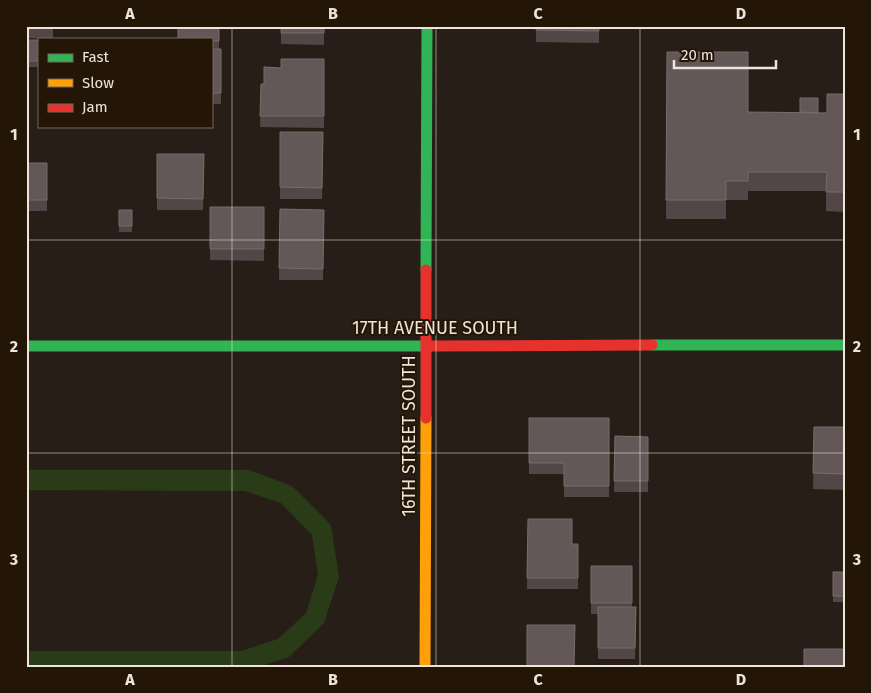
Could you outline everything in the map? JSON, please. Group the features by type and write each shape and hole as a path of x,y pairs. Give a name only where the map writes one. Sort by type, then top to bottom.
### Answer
{"street":[{"name":"16TH STREET SOUTH","path":"425,667 427,26"},
{"name":"17TH AVENUE SOUTH","path":"26,346 845,345"}],"green space":[{"path":"26,470 249,470 292,486 331,525 339,577 324,623 289,657 258,667 26,667 26,651 241,651 278,639 306,613 318,575 312,535 281,503 245,491 26,490"}],"building":[{"path":"53,26 53,27 26,27"},
{"path":"178,26 219,26 219,41 212,41 212,38 178,38"},
{"path":"281,26 324,26 324,33 281,33"},
{"path":"536,26 599,26 599,31 536,30"},
{"path":"26,40 38,40 38,61 26,61"},
{"path":"212,49 221,49 221,93 212,93"},
{"path":"667,52 748,52 748,112 827,113 827,94 845,94 845,192 826,192 827,172 748,172 748,181 726,181 726,200 666,200"},
{"path":"281,59 324,59 324,116 260,116 261,84 264,84 264,67 281,68"},
{"path":"800,98 818,98 818,113 800,112"},
{"path":"280,132 323,132 322,188 280,187"},
{"path":"157,154 204,154 203,199 157,198"},
{"path":"26,163 47,163 47,200 26,200"},
{"path":"210,207 264,207 264,249 210,249"},
{"path":"280,209 324,210 323,269 279,268"},
{"path":"119,210 132,210 132,226 119,226"},
{"path":"27,234 27,270 26,270"},
{"path":"529,418 609,418 609,486 564,486 564,463 529,463"},
{"path":"814,427 845,427 845,474 813,473"},
{"path":"615,436 648,437 648,481 614,481"},
{"path":"528,519 572,519 572,544 578,544 578,578 527,578"},
{"path":"591,566 632,566 632,603 591,603"},
{"path":"833,572 845,572 845,596 833,596"},
{"path":"598,607 636,607 635,648 598,648"},
{"path":"527,625 575,625 574,667 527,667"},
{"path":"804,649 845,649 845,667 804,667"}],"traffic: fast":[{"path":"426,270 427,26"},
{"path":"652,345 845,345"},
{"path":"26,346 430,346"}],"traffic: slow":[{"path":"425,667 426,418"}],"traffic: jam":[{"path":"426,270 426,418"},
{"path":"430,346 652,345"}]}
